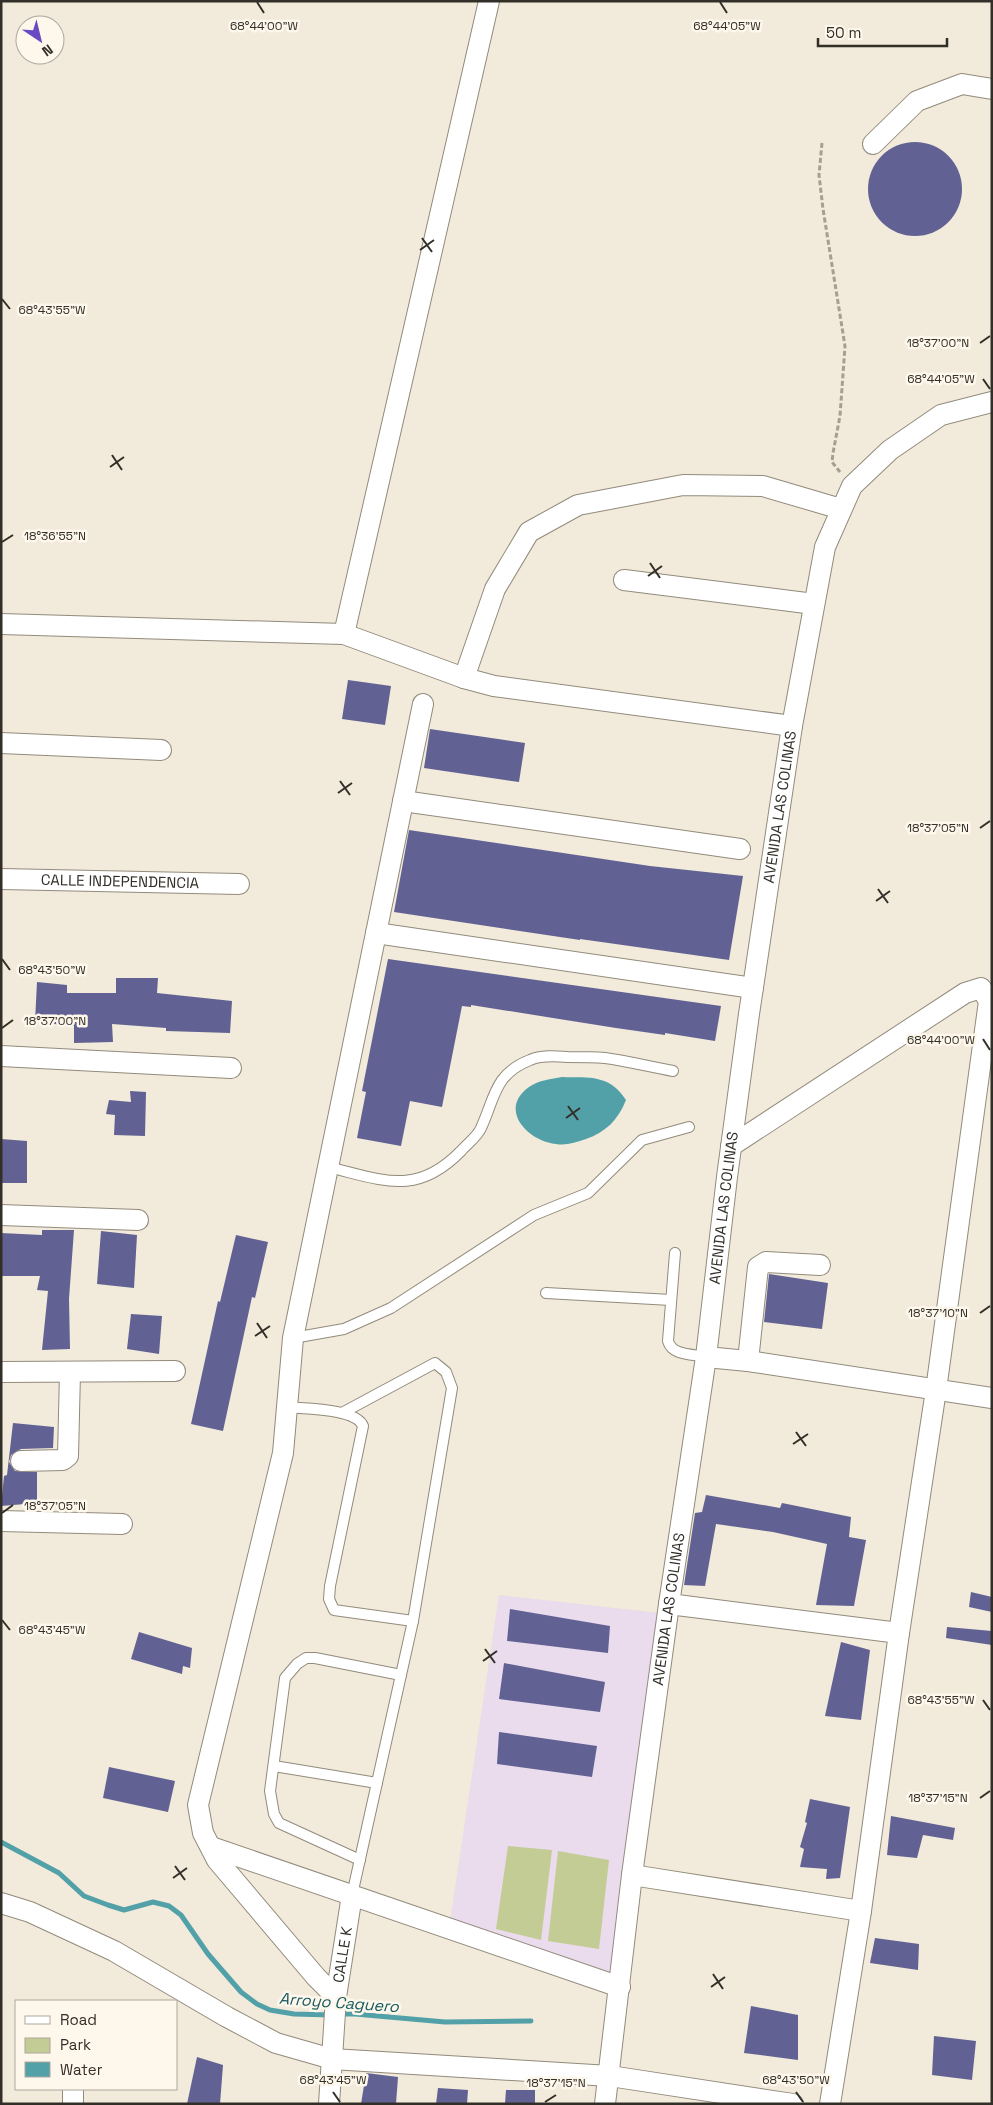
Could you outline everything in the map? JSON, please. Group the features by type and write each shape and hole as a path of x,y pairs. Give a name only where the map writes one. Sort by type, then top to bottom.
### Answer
{"street":[{"path":"344,634 489,1"},
{"path":"873,144 917,101 962,84 992,89"},
{"name":"AVENIDA LAS COLINAS","path":"606,2104 632,1874 669,1604 706,1357 731,1146 753,988 792,726 824,547 852,486 890,450 941,415 992,402"},
{"path":"464,678 495,589 529,532 578,505 683,485 763,486 841,510"},
{"path":"624,580 814,604"},
{"path":"1,624 344,634 464,678 494,686 792,726"},
{"path":"336,2002 218,1860 204,1833 198,1805 283,1453 293,1338 423,704"},
{"path":"1,743 161,750"},
{"path":"403,801 740,849"},
{"name":"CALLE INDEPENDENCIA","path":"1,879 239,884"},
{"path":"376,933 753,988"},
{"path":"731,1146 965,993 981,988 990,1001 861,1911 830,2104"},
{"path":"1,1056 231,1068"},
{"path":"1,1215 138,1220"},
{"path":"748,1361 758,1267 766,1262 820,1265"},
{"path":"706,1357 748,1361 992,1398"},
{"path":"1,1372 175,1372"},
{"path":"20,1461 63,1460 68,1456 70,1372"},
{"path":"1,1521 122,1524"},
{"path":"669,1604 899,1634"},
{"path":"211,1847 620,1987"},
{"path":"632,1874 861,1911"},
{"name":"CALLE K","path":"329,2104 336,2002 352,1895"},
{"path":"1,1903 30,1912 114,1950 227,2017 276,2043 332,2060 610,2076 794,2104"},
{"path":"73,2090 73,2104"}],"lane":[{"path":"328,1167 382,1180 404,1183 439,1171 481,1130 490,1101 501,1080 516,1066 532,1059 553,1056 605,1058 672,1071"},
{"path":"293,1338 344,1329 391,1308 534,1214 588,1193 642,1140 688,1127"},
{"path":"675,1254 668,1341 674,1351 706,1357"},
{"path":"546,1293 672,1300"},
{"path":"342,1413 435,1364 446,1372 452,1388 413,1621 352,1895"},
{"path":"287,1407 342,1413 356,1418 363,1426 329,1599 334,1610 413,1621"},
{"path":"360,1860 279,1824 274,1814 270,1791 285,1678 297,1664 306,1658 401,1674"},
{"path":"274,1766 377,1783"}],"path":[{"path":"822,143 820,176 823,209 845,346 840,416 835,434 832,462 852,486"}],"shaded area":[{"path":"499,1595 668,1614 620,1987 449,1928"}],"green space":[{"path":"508,1846 552,1850 541,1940 496,1929"},
{"path":"558,1851 609,1860 599,1949 548,1941"}],"water":[{"path":"562,1077 598,1079 613,1086 626,1100 619,1114 600,1133 567,1144 545,1142 535,1137 520,1123 516,1114 516,1105 520,1096 529,1087 545,1080"}],"building":[{"path":"915,142 933,146 948,156 958,171 962,189 958,207 948,222 933,232 915,236 897,232 882,222 872,207 868,189 872,171 882,156 897,146"},
{"path":"348,680 391,686 385,725 342,719"},
{"path":"430,729 525,743 519,782 424,768"},
{"path":"409,830 650,866 743,876 729,960 394,912"},
{"path":"388,959 721,1006 715,1041 616,1028 471,1005 471,1007 462,1006 442,1107 410,1101 401,1146 357,1138 366,1092 362,1091"},
{"path":"116,978 158,978 157,993 232,1001 230,1033 166,1031 166,1028 112,1024 113,1042 74,1043 74,1026 35,1022 37,982 67,985 67,993 116,993"},
{"path":"130,1091 146,1092 145,1136 114,1135 115,1115 106,1114 109,1100 131,1102"},
{"path":"1,1139 27,1141 27,1183 1,1183"},
{"path":"42,1230 74,1230 69,1299 70,1349 42,1350 48,1291 37,1290 40,1276 1,1276 1,1233 42,1235"},
{"path":"101,1231 137,1235 134,1288 97,1284"},
{"path":"236,1235 268,1242 255,1298 252,1297 223,1431 191,1424 218,1301 220,1302"},
{"path":"769,1274 828,1283 822,1329 764,1322"},
{"path":"131,1314 162,1316 159,1354 127,1349"},
{"path":"13,1423 54,1427 53,1448 21,1449 11,1455 9,1462 15,1471 37,1472 37,1503 1,1506 4,1476 7,1475"},
{"path":"706,1495 780,1508 782,1503 851,1517 849,1537 866,1540 854,1606 816,1605 827,1544 773,1532 716,1524 705,1586 684,1585 695,1513 702,1512"},
{"path":"971,1592 992,1597 992,1612 969,1607"},
{"path":"510,1609 610,1626 608,1653 507,1641"},
{"path":"947,1627 992,1631 992,1645 946,1638"},
{"path":"139,1632 192,1648 190,1668 183,1666 182,1674 131,1659"},
{"path":"841,1642 870,1650 861,1720 825,1716"},
{"path":"504,1663 605,1682 600,1712 499,1699"},
{"path":"499,1732 597,1746 592,1777 497,1764"},
{"path":"109,1767 175,1781 168,1812 103,1798"},
{"path":"810,1799 850,1807 840,1878 826,1879 827,1869 800,1867 804,1849 800,1847 807,1823 805,1822"},
{"path":"891,1816 955,1828 953,1840 923,1835 917,1858 887,1855"},
{"path":"875,1938 919,1944 918,1970 870,1963"},
{"path":"751,2006 798,2015 798,2060 744,2053"},
{"path":"934,2036 976,2041 972,2080 932,2075"},
{"path":"197,2057 223,2065 220,2104 187,2104"},
{"path":"366,2073 398,2077 396,2104 361,2104"},
{"path":"438,2088 468,2090 467,2104 436,2104"},
{"path":"506,2090 535,2090 535,2104 505,2104"}],"waterway":[{"name":"Arroyo Caguero","path":"1,1842 59,1873 84,1896 124,1910 153,1902 169,1906 181,1915 208,1954 241,1992 257,2004 270,2010 294,2014 331,2015"},
{"name":"Arroyo Caguero","path":"339,2014 445,2022 531,2021"}]}
